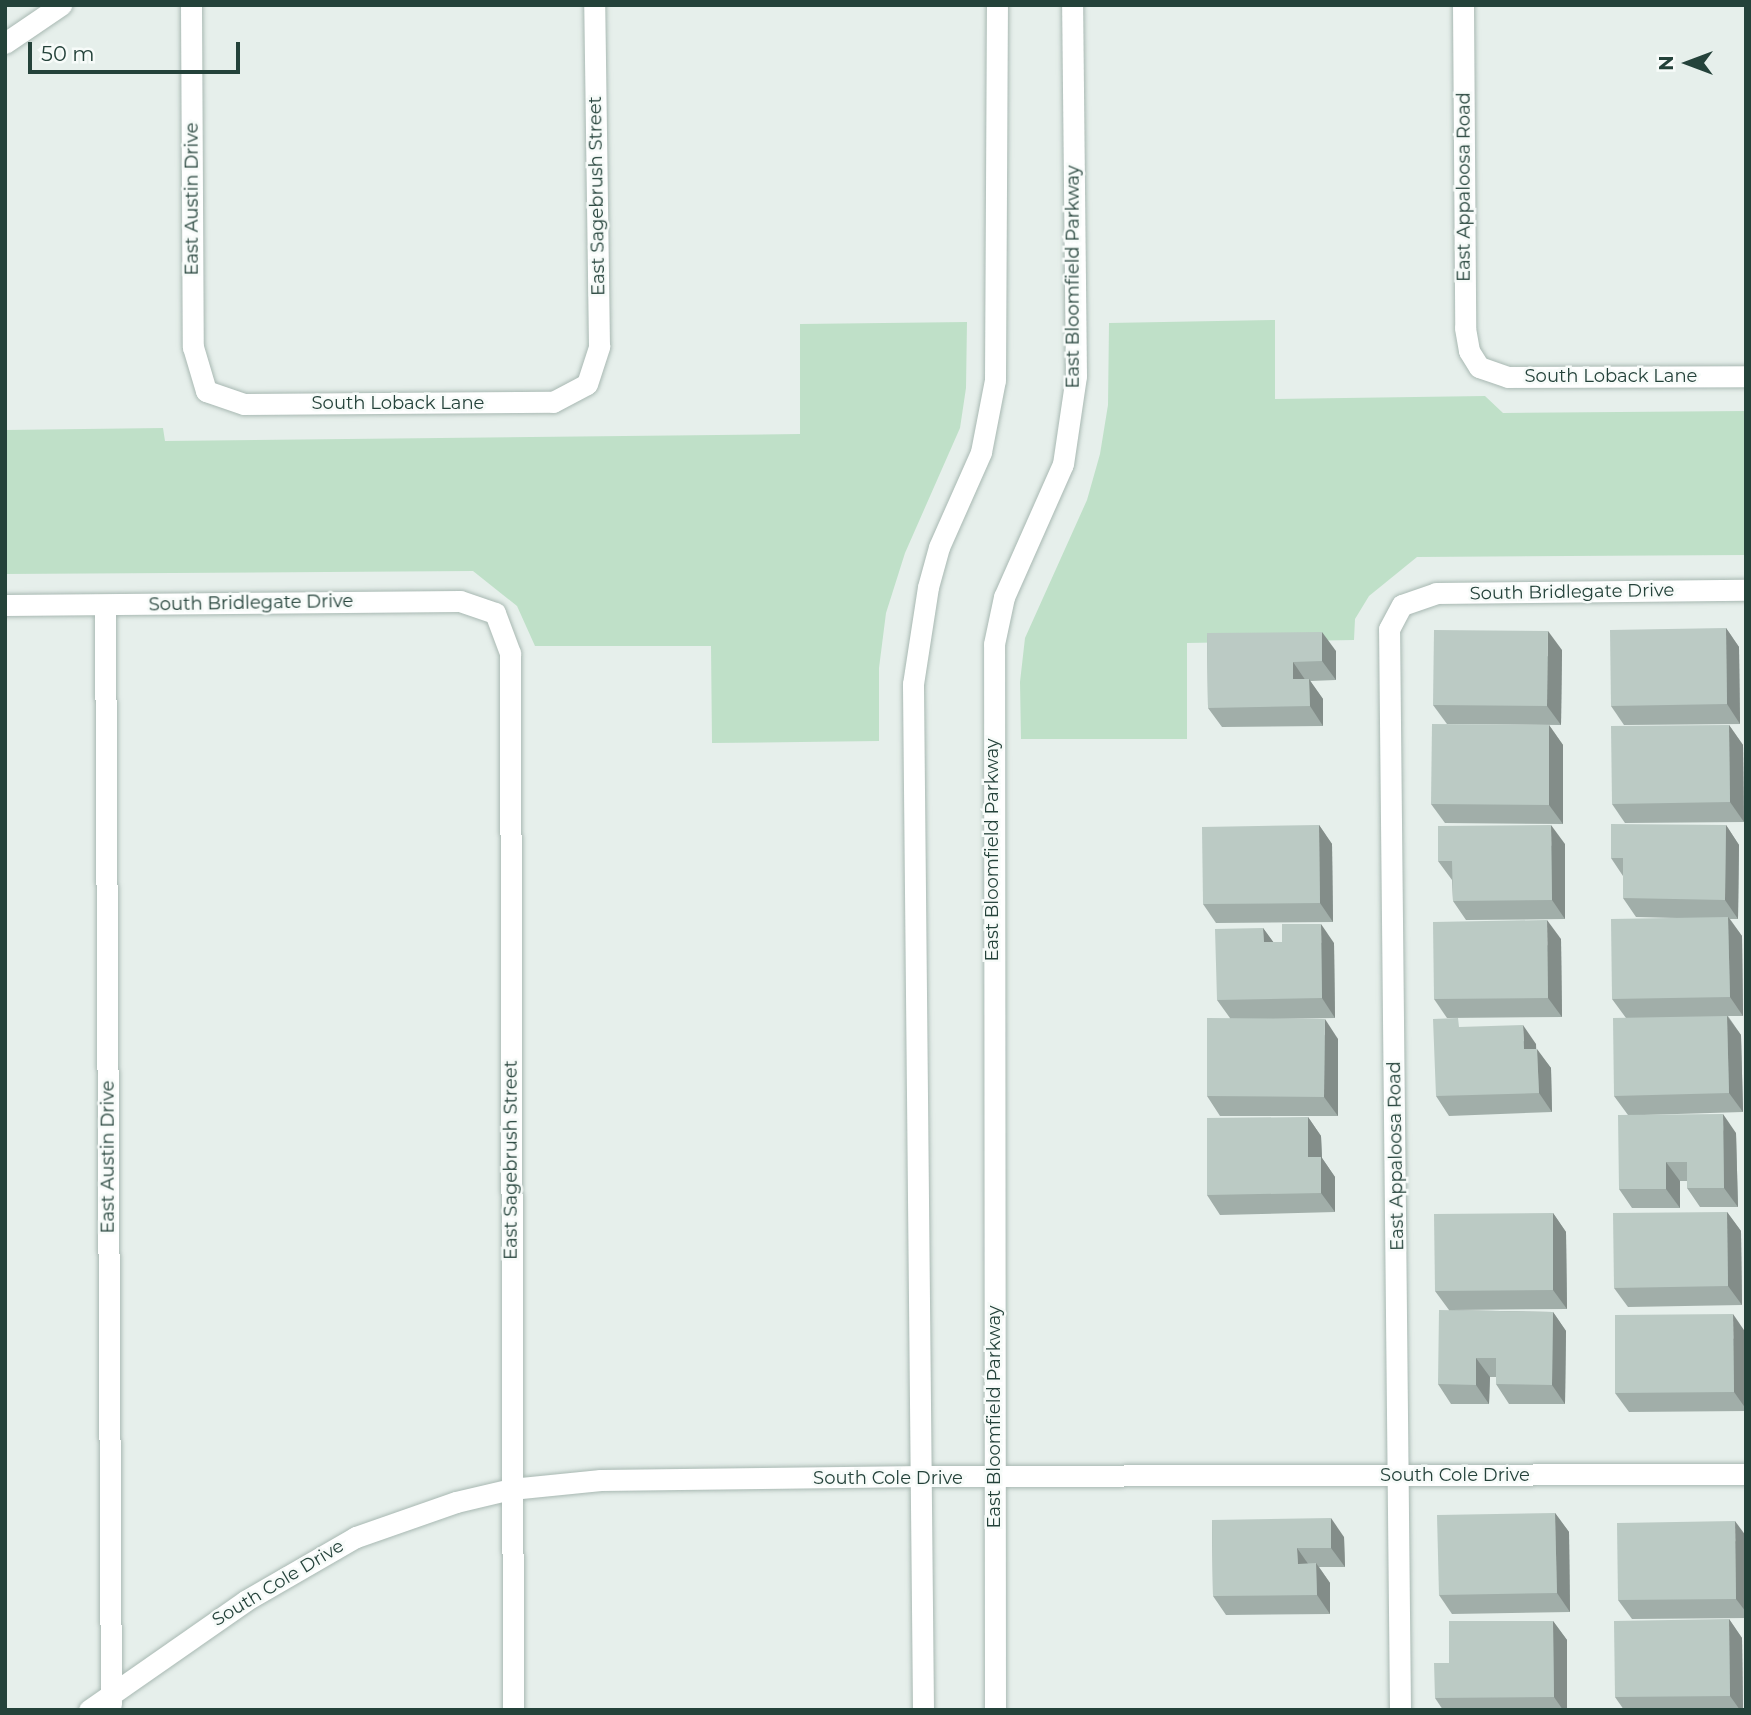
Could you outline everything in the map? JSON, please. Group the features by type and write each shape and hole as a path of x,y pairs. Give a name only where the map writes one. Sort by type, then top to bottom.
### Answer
{"street":[{"path":"5,43 61,5"},
{"name":"East Austin Drive","path":"191,5 193,347 206,391"},
{"name":"East Sagebrush Street","path":"587,384 599,346 594,5"},
{"path":"923,1710 923,1476 913,684 928,587 939,547 981,452 995,380 997,5"},
{"name":"East Bloomfield Parkway","path":"995,1710 994,644 1004,597 1063,464 1076,376 1072,5"},
{"name":"East Appaloosa Road","path":"1463,5 1465,328 1469,351 1479,367"},
{"name":"South Loback Lane","path":"1479,367 1508,377 1746,376"},
{"name":"South Loback Lane","path":"206,391 244,404 553,402 587,384"},
{"name":"South Bridlegate Drive","path":"1402,605 1436,593 1746,590"},
{"name":"South Bridlegate Drive","path":"5,605 460,601 495,613"},
{"name":"East Austin Drive","path":"105,605 111,1702"},
{"name":"East Appaloosa Road","path":"1400,1710 1400,1475 1389,629 1402,605"},
{"name":"East Sagebrush Street","path":"495,613 510,653 513,1710"},
{"name":"South Cole Drive","path":"89,1710 111,1702 245,1601 356,1537 456,1502 512,1489 601,1480 923,1476 995,1479 1746,1474"}],"green space":[{"path":"1275,320 1275,399 1485,396 1503,413 1746,411 1746,555 1417,557 1369,596 1355,619 1354,640 1187,643 1187,739 1021,739 1020,682 1025,638 1087,500 1100,454 1108,405 1109,323"},
{"path":"967,322 966,388 960,428 905,553 886,613 879,668 879,741 712,743 711,646 535,646 517,606 473,571 5,574 5,430 163,428 165,441 800,434 800,324"}],"building":[{"path":"1726,628 1727,704 1611,706 1610,630"},
{"path":"1434,630 1548,631 1547,706 1433,705"},
{"path":"1322,632 1322,661 1293,662 1293,679 1309,679 1310,706 1208,708 1207,633"},
{"path":"1432,724 1549,725 1549,805 1431,804"},
{"path":"1729,725 1730,802 1612,804 1611,726"},
{"path":"1611,824 1726,825 1725,900 1623,898 1623,858 1611,858"},
{"path":"1319,825 1320,903 1203,904 1202,827"},
{"path":"1551,825 1552,900 1453,901 1452,861 1438,861 1438,826"},
{"path":"1728,917 1730,997 1612,999 1611,919"},
{"path":"1547,920 1548,998 1434,999 1433,922"},
{"path":"1282,924 1321,924 1322,998 1217,1000 1215,929 1263,928 1264,942 1282,942"},
{"path":"1727,1016 1729,1093 1614,1096 1613,1018"},
{"path":"1207,1018 1325,1019 1324,1097 1207,1096"},
{"path":"1458,1018 1459,1027 1523,1025 1524,1049 1537,1049 1539,1093 1436,1096 1433,1019"},
{"path":"1723,1114 1724,1188 1687,1188 1687,1162 1666,1162 1666,1189 1619,1189 1618,1115"},
{"path":"1308,1117 1308,1157 1321,1157 1321,1193 1207,1195 1207,1118"},
{"path":"1727,1212 1728,1286 1614,1288 1613,1213"},
{"path":"1553,1213 1553,1290 1435,1291 1434,1214"},
{"path":"1439,1310 1553,1312 1552,1385 1496,1384 1496,1358 1476,1358 1476,1385 1438,1384"},
{"path":"1733,1314 1734,1392 1615,1393 1615,1315"},
{"path":"1555,1513 1557,1593 1439,1595 1437,1515"},
{"path":"1331,1518 1331,1548 1297,1548 1298,1564 1316,1563 1317,1595 1213,1596 1212,1520"},
{"path":"1735,1521 1736,1599 1618,1600 1617,1523"},
{"path":"1729,1619 1730,1696 1615,1697 1614,1621"},
{"path":"1449,1621 1553,1621 1554,1697 1435,1698 1434,1663 1449,1663"}]}
